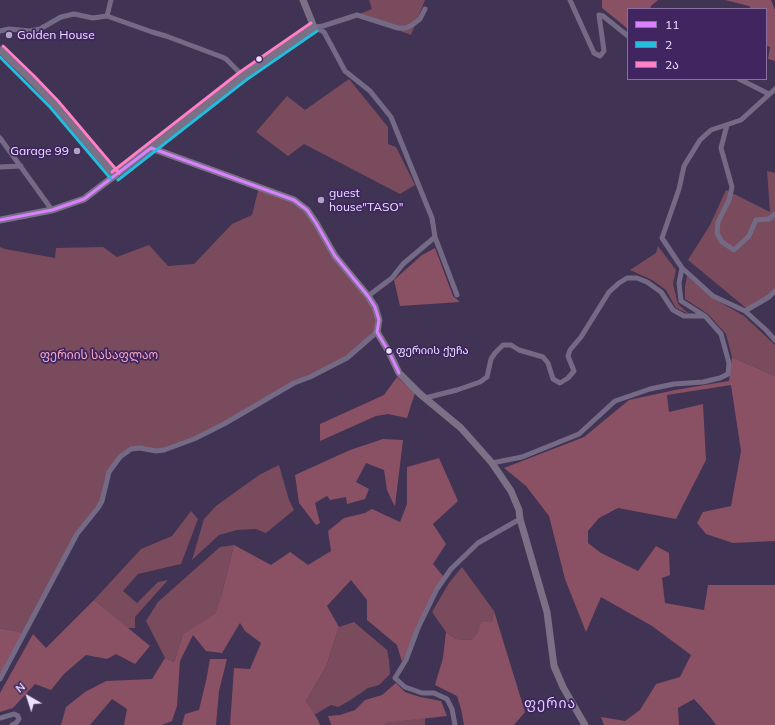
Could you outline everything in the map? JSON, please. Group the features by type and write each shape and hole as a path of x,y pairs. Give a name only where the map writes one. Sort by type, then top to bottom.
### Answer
{"street":[{"path":"107,16 111,0"},
{"path":"303,0 314,27 324,32 346,71 370,91 391,117 432,218 434,237 457,295"},
{"path":"570,0 594,53 600,56 604,51 598,15 603,16 627,35"},
{"path":"0,220 52,210 84,199 243,76 306,31 314,27 324,26 357,15 398,28 406,28 420,19 425,9"},
{"path":"0,30 9,29 30,31 40,29 61,17 74,14 93,18 107,16 222,57 226,59 243,76"},
{"path":"0,50 54,104 115,176"},
{"path":"741,80 769,94"},
{"path":"775,89 741,120 711,130 700,140 684,166 679,189 662,238 682,268 713,296 745,312 775,340"},
{"path":"727,125 721,148 732,187 729,200 718,222 717,233 722,242 734,250 749,236 756,220 769,219 775,214"},
{"path":"0,138 52,210"},
{"path":"0,679 77,534 102,501 109,472 120,457 131,449 140,448 156,451 164,450 194,439 224,424 294,383 310,377 347,358 377,332 379,320 375,307 368,296 335,256 307,210 294,200 151,148"},
{"path":"0,167 21,166"},
{"path":"368,296 392,278 403,264 434,237"},
{"path":"492,463 522,457 580,434 615,401 650,389 674,384 703,382 720,378 728,374 729,363 721,334 705,316 681,301 679,283 682,268"},
{"path":"425,398 457,390 480,382 487,377 494,353 503,345 511,345 519,350 543,357 548,363 553,379 560,383 568,378 574,371 568,356 570,350 581,336 609,292 627,278 637,278 647,282 661,292 673,310 684,316 705,316"},
{"path":"745,312 769,297 775,290"},
{"path":"377,332 399,373 425,398 461,428 492,463 511,491 519,510 520,519 547,612 554,666 563,687 585,725"},
{"path":"455,725 448,699 434,693 422,693 405,687 395,678 406,660 418,628 437,589 451,569 478,543 520,519"},
{"path":"0,718 14,714 18,716 19,718 16,723 12,725"}],"green space":[{"path":"369,0 425,0 411,35 357,15 372,9"},
{"path":"349,79 388,127 388,144 396,147 415,185 400,194 304,144 288,156 256,132 287,96 305,110"},
{"path":"767,171 775,173 775,294 746,308 688,260 710,225 726,190 770,212"},
{"name":"ფერიის სასაფლაო","path":"259,187 294,200 307,210 375,307 377,332 347,358 223,423 164,448 131,449 112,465 97,508 76,533 24,633 0,628 0,247 55,258 56,248 103,247 117,257 149,245 168,266 194,264 232,224 252,215"},
{"path":"658,246 676,270 673,284 678,304 689,314 676,308 666,290 652,280 630,270 656,253"},
{"path":"687,276 713,298 744,316 775,345 775,376 732,357 726,334 708,314 685,299"},
{"path":"279,465 289,500 294,510 266,533 256,529 237,530 219,535 192,560 204,519 216,506 259,475"},
{"path":"191,511 198,519 181,564 138,574 123,591 137,603 158,582 168,580 135,617 135,628 127,628 94,600 141,549 172,536"},
{"path":"234,545 215,615 183,634 174,662 165,658 146,621 158,602 220,547"},
{"path":"462,567 494,611 492,622 471,640 456,639 446,632 432,612 449,583"},
{"path":"354,622 387,650 390,674 379,685 368,688 338,707 331,705 314,715 306,701 326,667 339,627"},
{"path":"425,718 425,725 384,725 384,723"}],"shaded area":[{"path":"602,0 658,0 650,8 627,8 627,28 602,8"},
{"path":"725,0 771,0 775,10 775,61 768,59 770,47 767,46 767,8 750,8 749,6"},
{"path":"435,248 453,296 460,302 400,306 394,280 422,255"},
{"path":"732,357 775,376 775,541 733,543 706,534 697,523 703,512 731,506 741,451 731,385 667,395 669,412 703,404 706,460 676,519 618,508 599,518 588,531 588,543 601,553 638,571 656,546 669,553 670,575 662,578 665,603 704,610 708,585 775,585 775,725 716,725 694,699 678,708 679,725 604,725 601,717 625,721 640,710 656,684 680,677 691,655 652,626 601,597 586,632 565,579 549,516 526,486 504,468 584,437 629,400 675,390 729,381"},
{"path":"397,377 415,393 407,418 388,414 376,416 320,441 320,424 384,395"},
{"path":"383,439 403,440 395,506 387,490 384,470 366,463 356,482 369,489 365,499 347,504 346,497 330,500 327,496 315,503 320,523 316,525 299,503 295,475 350,450"},
{"path":"439,458 458,501 433,524 446,544 433,564 443,576 402,662 397,645 367,620 367,600 351,580 327,606 339,627 326,667 306,701 320,725 230,725 234,668 250,669 261,643 245,631 240,623 222,653 206,651 193,635 180,661 177,706 172,721 162,725 124,725 127,709 112,699 90,725 61,725 66,707 85,692 106,681 152,679 165,658 174,662 183,634 215,614 234,545 271,565 290,552 308,565 331,551 328,531 344,518 365,513 372,509 400,522 407,504 407,467"},
{"path":"94,600 150,646 135,664 116,654 107,659 86,655 64,674 51,690 35,684 13,708 0,712 0,693 33,634 46,648"},
{"path":"494,611 525,712 514,725 464,725 457,696 435,685 443,658 446,632 456,639 471,640 478,633 481,622 492,622"},
{"path":"0,628 24,633 0,675"},
{"path":"210,659 227,659 219,691 216,725 182,725 185,714 199,710"},
{"path":"396,683 405,692 420,697 441,701 447,716 385,723 384,725 331,724 328,716 340,715 355,710 365,700 382,695"}],"transit line":[{"name":"2ა","path":"112,172 240,72 311,23"},
{"name":"2","path":"118,180 246,80 317,31"},
{"name":"2ა","path":"3,46 58,101 119,173"},
{"name":"2","path":"0,57 50,107 111,179"},
{"name":"11","path":"151,148 294,200 307,210 335,256 368,296 375,307 379,320 377,332 399,373"},
{"name":"11","path":"0,220 52,210 84,199 151,148"}],"place":[{"name":"Golden House","path":"9,35"},
{"name":"Garage 99","path":"77,151"},
{"name":"guest house\"TASO\"","path":"321,200"},
{"name":"ფერიის ქუჩა","path":"389,351"}],"district":[{"name":"ფერია","path":"550,704"}]}
